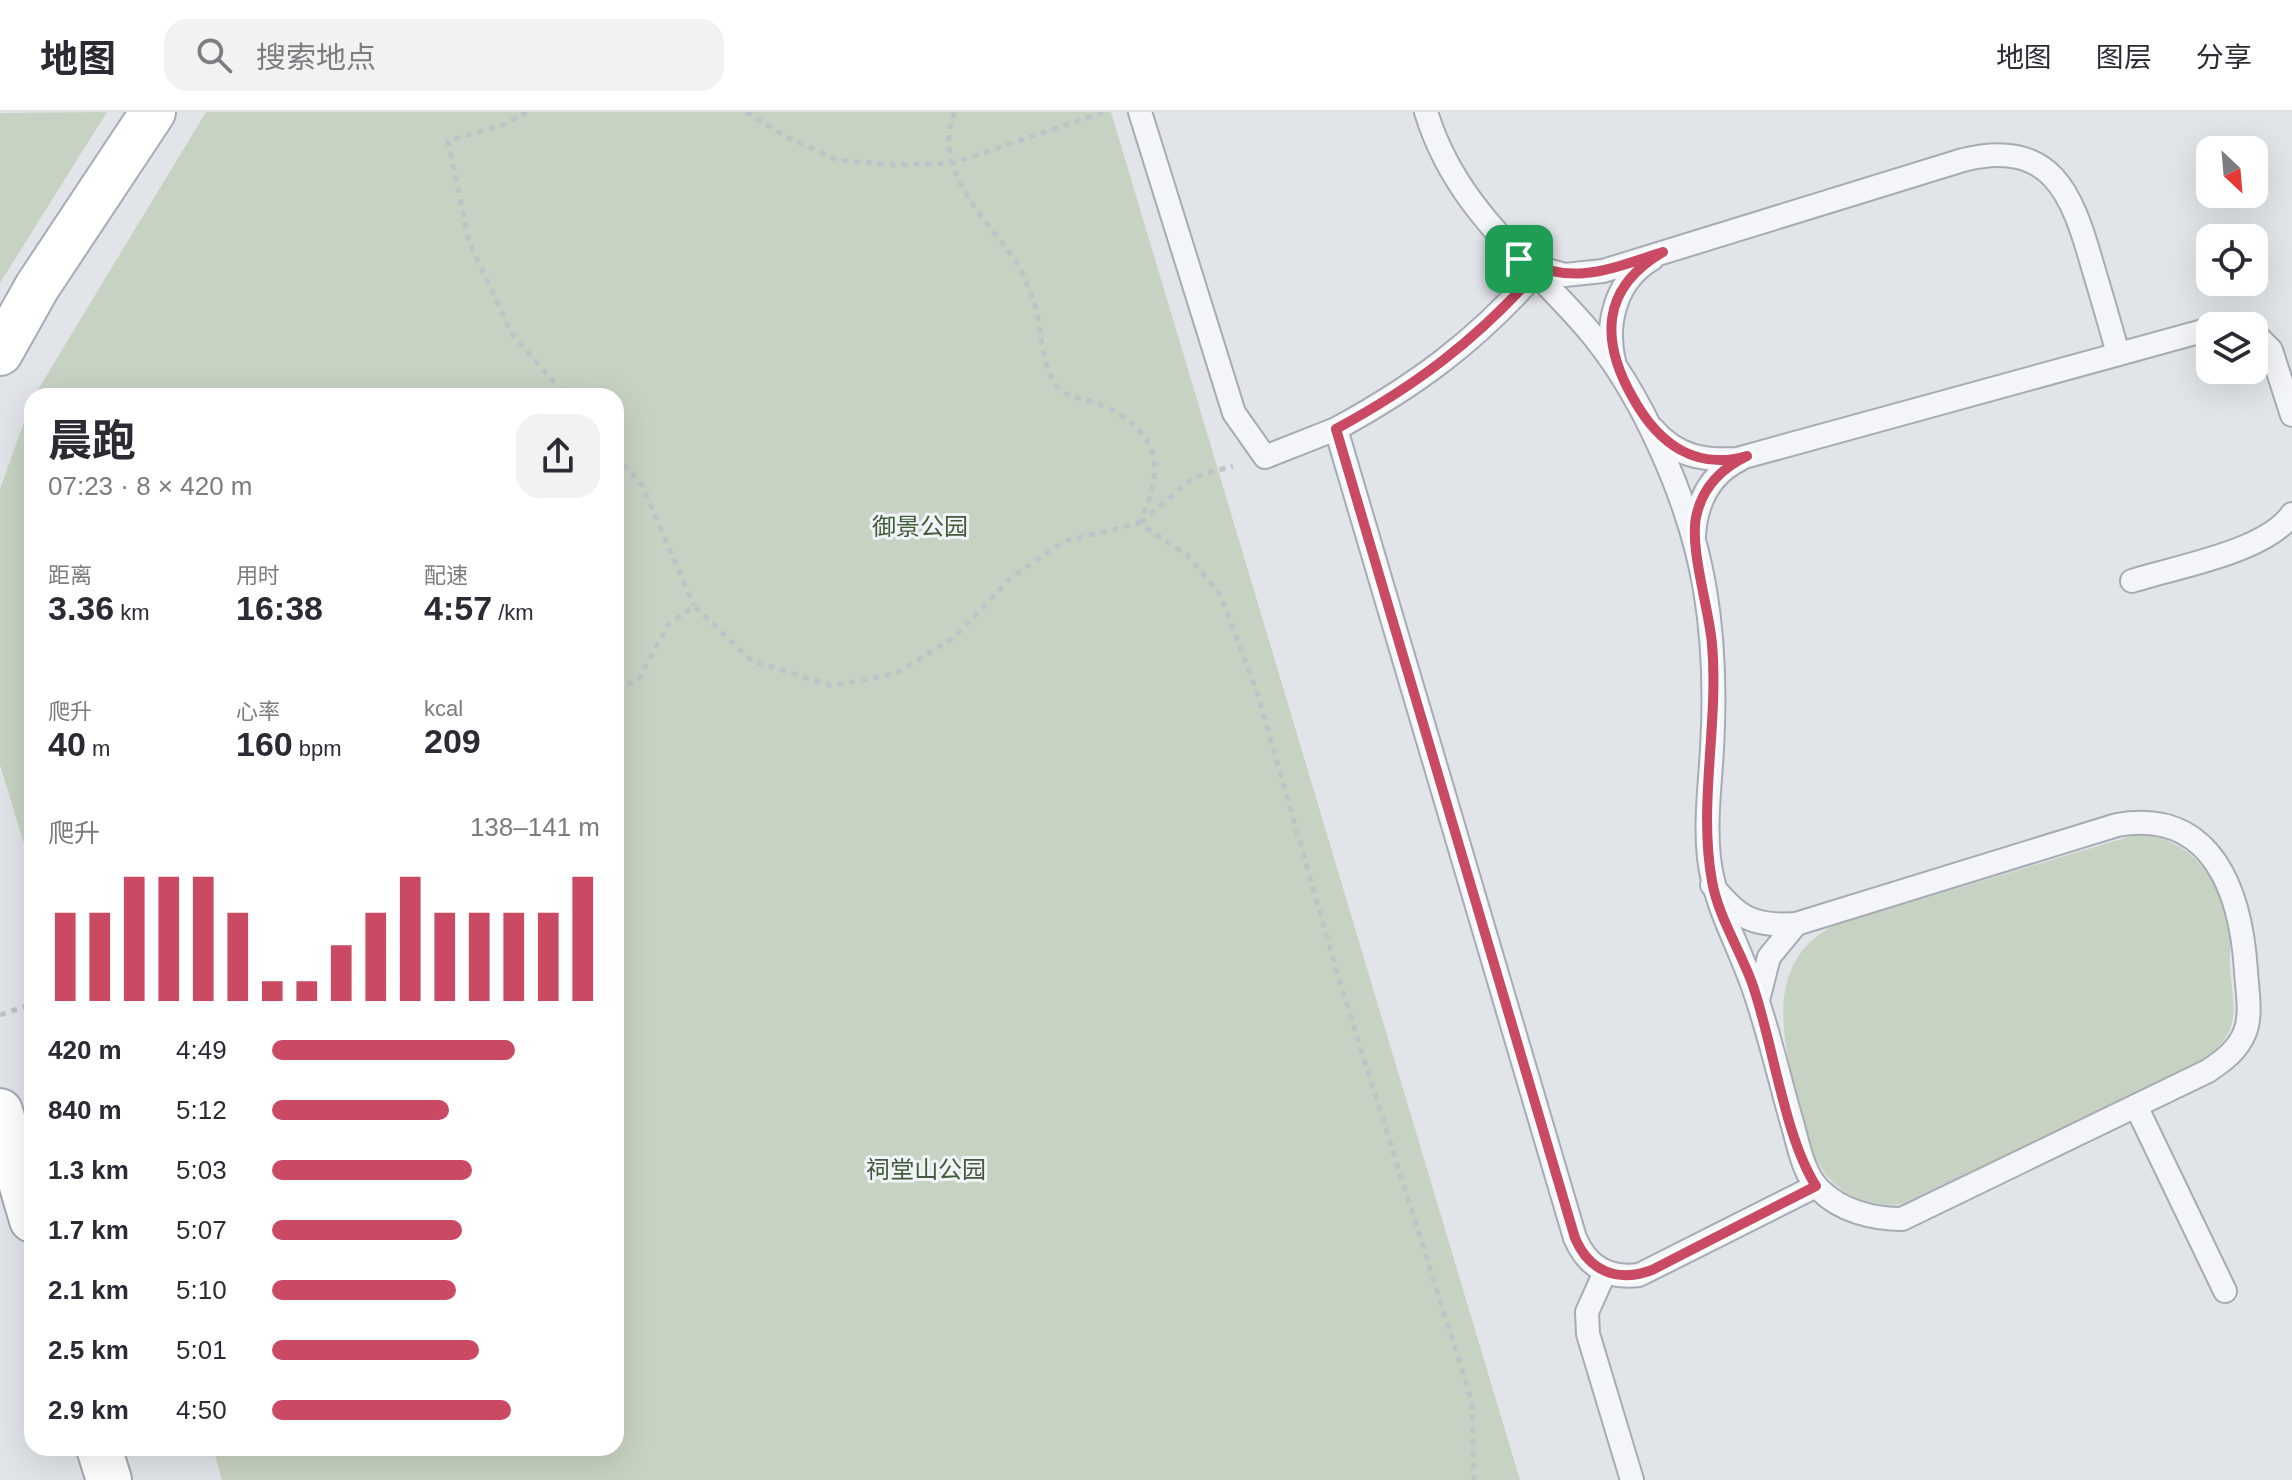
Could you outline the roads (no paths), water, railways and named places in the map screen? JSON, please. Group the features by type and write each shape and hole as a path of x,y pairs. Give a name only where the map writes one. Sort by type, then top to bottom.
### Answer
{"street":[{"path":"0,353 37,287 153,112"},
{"path":"0,1111 24,1193"},
{"path":"102,1456 109,1480"}],"lane":[{"path":"1140,112 1234,413 1265,457 1336,429 1422,379 1461,349 1527,267"},
{"path":"1426,112 1468,199 1527,267 1587,328 1616,368 1642,415 1693,539 1705,588 1715,694 1708,853 1712,885 1758,1003 1797,1142 1816,1186 1830,1198 1855,1211 1902,1219 2218,1064 2228,1057 2246,1030 2248,1011 2243,927 2236,899 2215,862 2183,832 2151,823 2117,825 1796,924 1767,926 1744,917 1727,904 1712,885"},
{"path":"1527,267 1581,275 1985,154 2018,157 2048,174 2070,198 2118,354"},
{"path":"1616,368 1611,332 1618,298 1636,271 1663,252"},
{"path":"1642,415 1656,433 1686,454 1719,460 1747,456 2196,333"},
{"path":"2268,347 2292,415"},
{"path":"1336,429 1575,1238 1589,1263 1605,1272 1628,1276 1652,1270 1816,1186"},
{"path":"1693,539 1696,514 1709,486 1730,464 1747,456"},
{"path":"2132,581 2253,543 2277,529 2292,514"},
{"path":"1758,1003 1769,957 1796,924"},
{"path":"2136,1106 2225,1291"},
{"path":"1605,1272 1587,1312 1588,1334 1632,1480"}],"park label":[{"name":"御景公园","path":"920,526"},
{"name":"祠堂山公园","path":"926,1169"}]}
